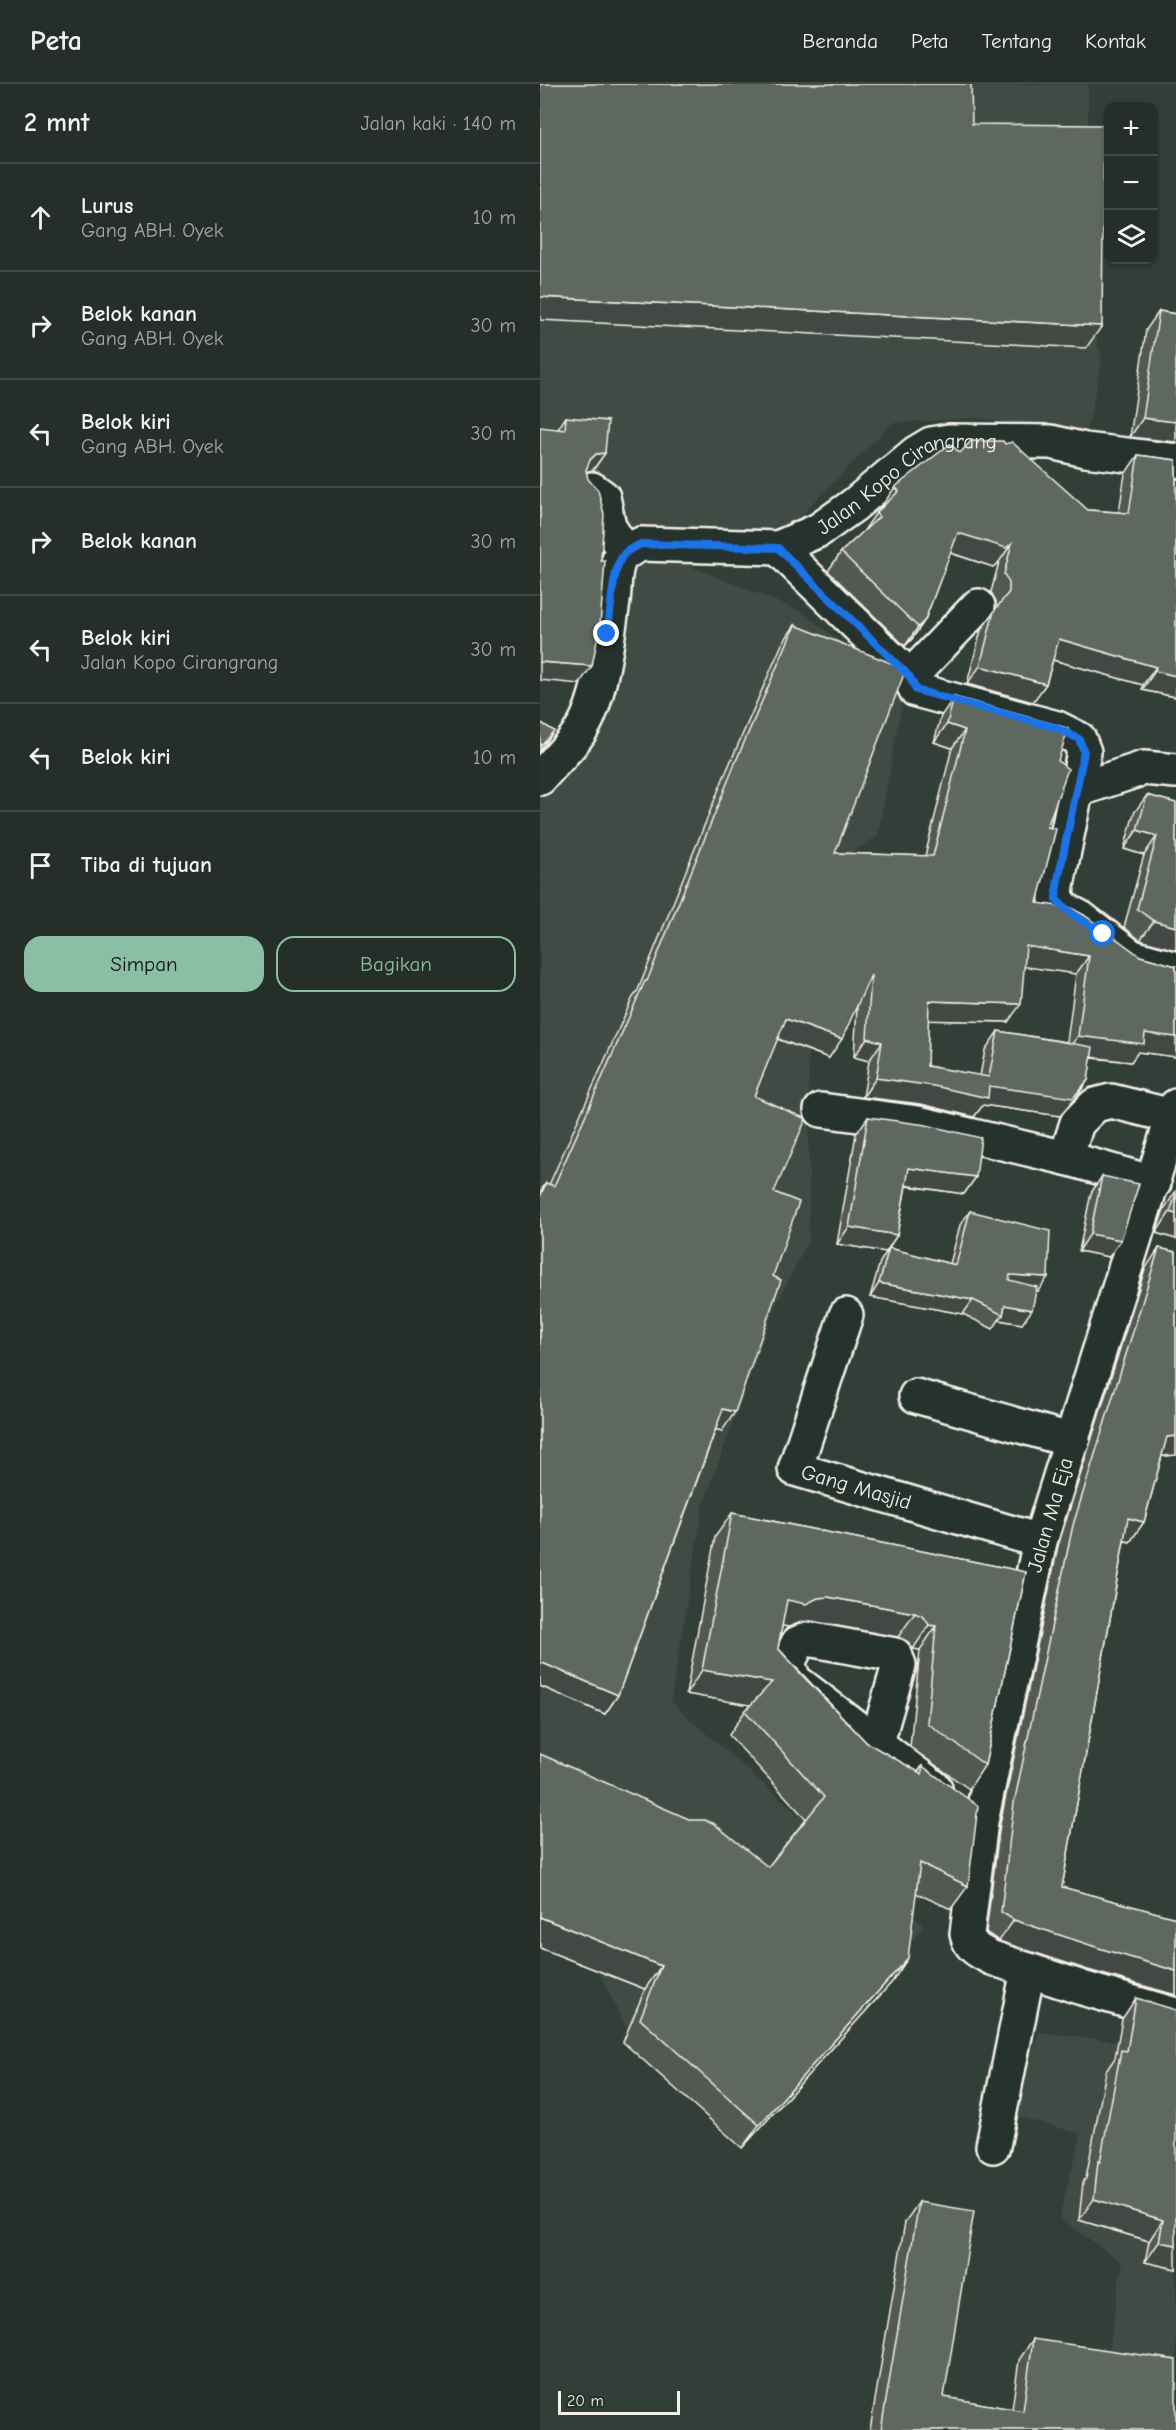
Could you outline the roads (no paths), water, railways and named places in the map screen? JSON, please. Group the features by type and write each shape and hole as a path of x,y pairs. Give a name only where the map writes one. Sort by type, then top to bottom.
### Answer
{"street":[{"name":"Jalan Kopo Cirangrang","path":"633,548 778,548 819,530 854,505 916,453 931,444 949,441 1051,442 1085,450 1176,461"},
{"path":"540,778 576,737 591,711 614,597 614,577 619,561 633,548 609,527 603,497 592,489"},
{"path":"778,548 913,684 1057,728 1079,739 1084,752 1056,899 1064,909 1081,918 1132,957 1176,969"},
{"path":"913,684 978,606"},
{"path":"1077,790 1144,768 1176,771"},
{"path":"1066,1158 1077,1123 1095,1105 1111,1101 1175,1113"},
{"path":"821,1110 918,1123 1066,1158 1154,1183"},
{"name":"Jalan Ma Eja","path":"1028,1970 978,1951 969,1943 967,1934 981,1821 1040,1541 1175,1113"},
{"path":"1132,1246 1165,1254"},
{"name":"Gang Masjid","path":"846,1315 795,1469 1040,1541"},
{"path":"916,1396 1073,1441"},
{"path":"876,1745 981,1821"},
{"path":"993,2146 1028,1970 1176,2015"}]}
